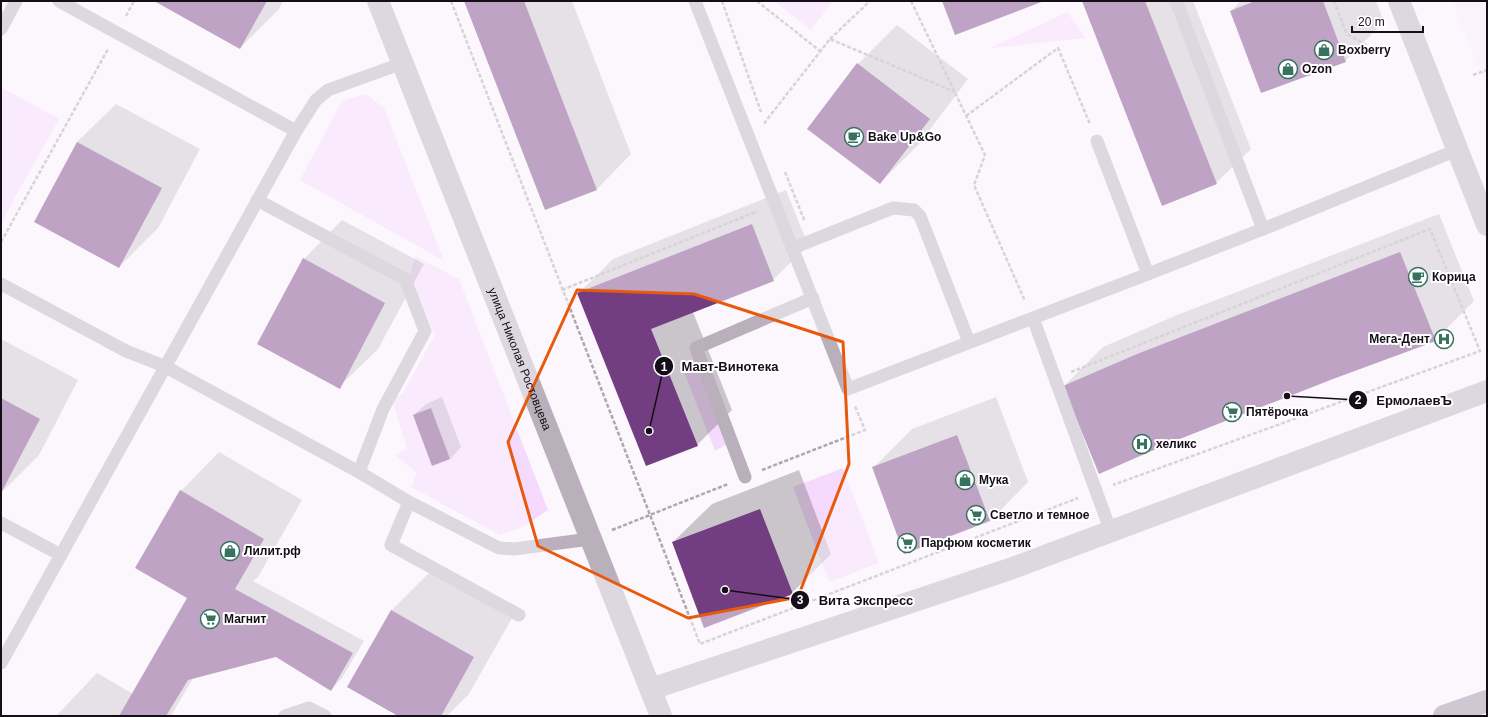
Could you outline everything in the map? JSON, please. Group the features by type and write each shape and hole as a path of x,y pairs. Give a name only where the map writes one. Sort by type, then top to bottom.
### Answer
{"main road":[{"path":"1444,716 1487,701"}],"street":[{"name":"улица Николая Ростовцева","path":"378,1 661,716"},
{"path":"1399,1 1487,225"},
{"path":"651,689 1000,573 1487,391"}],"lane":[{"path":"1,29 16,1"},
{"path":"59,1 296,131"},
{"path":"695,1 794,248 848,388 1148,274 1458,150"},
{"path":"1176,1 1263,229"},
{"path":"1,663 164,366 296,131 316,100 328,90 403,63"},
{"path":"1096,141 1148,274"},
{"path":"257,200 405,279 425,330 383,409 359,472"},
{"path":"794,248 893,208 914,210 920,216 970,342"},
{"path":"1,284 126,351 164,366 359,472 409,502 499,548 514,549 590,539"},
{"path":"745,477 696,348 813,298"},
{"path":"1033,318 1110,532"},
{"path":"409,502 390,544 519,615"},
{"path":"1,523 61,555"},
{"path":"285,716 309,708 325,716"}],"path":[{"path":"1,242 134,1"},
{"path":"451,1 700,644 1095,491 1480,351 1430,229 1054,378"},
{"path":"722,1 768,130"},
{"path":"757,1 820,51"},
{"path":"764,122 830,39 870,1"},
{"path":"911,1 985,155 974,185 1033,318"},
{"path":"1334,1 1348,34 1383,55"},
{"path":"830,39 955,92"},
{"path":"966,116 1058,48 1096,141"},
{"path":"1473,76 1487,70"},
{"path":"782,167 812,241"},
{"path":"562,290 776,204"}],"highlighted area":[{"path":"577,290 694,294 843,342 849,464 798,597 688,618 538,546 508,442"}],"shaded area":[{"path":"774,1 833,1 811,30"},
{"path":"1452,1 1487,1 1487,90"},
{"path":"1067,12 1086,38 991,48"},
{"path":"1,87 59,119 1,223"},
{"path":"366,94 384,108 444,261 300,180 342,101"},
{"path":"415,256 459,279 548,510 523,527 500,535 411,487 417,473 395,455 407,449 392,400 403,393 435,335 410,277"},
{"path":"698,369 727,444 715,451 684,372"},
{"path":"843,468 879,563 829,582 793,487"}],"building":[{"path":"154,1 267,1 240,49"},
{"path":"464,1 524,1 597,190 545,210"},
{"path":"942,1 1044,1 955,35"},
{"path":"1082,1 1145,1 1217,184 1162,206"},
{"path":"1255,1 1323,1 1346,62 1261,93 1230,11"},
{"path":"857,63 930,119 880,184 807,129"},
{"path":"77,142 162,188 119,268 34,222"},
{"path":"752,224 774,281 651,329 698,446 646,466 577,293"},
{"path":"1400,252 1436,341 1333,379 1172,442 1099,474 1063,386 1137,354"},
{"path":"303,258 385,303 340,389 257,344"},
{"path":"1,398 40,419 1,493"},
{"path":"431,408 450,459 432,466 413,415"},
{"path":"957,435 990,521 904,554 872,467"},
{"path":"180,490 264,539 235,589 353,653 331,691 276,657 188,680 166,716 119,716 187,598 135,568"},
{"path":"760,509 793,594 704,628 672,542"},
{"path":"391,610 474,657 441,716 398,716 347,687"}],"place":[{"name":"Boxberry","path":"1324,50"},
{"name":"Ozon","path":"1288,69"},
{"name":"Bake Up&Go","path":"854,137"},
{"name":"Корица","path":"1418,277"},
{"name":"Мега-Дент","path":"1444,339"},
{"name":"ЕрмолаевЪ","path":"1287,396"},
{"name":"Пятёрочка","path":"1232,412"},
{"name":"Мавт-Винотека","path":"649,431"},
{"name":"хеликс","path":"1142,444"},
{"name":"Мука","path":"965,480"},
{"name":"Светло и темное","path":"976,515"},
{"name":"Парфюм косметик","path":"907,543"},
{"name":"Лилит.рф","path":"230,551"},
{"name":"Вита Экспресс","path":"725,590"},
{"name":"Магнит","path":"210,619"}]}
